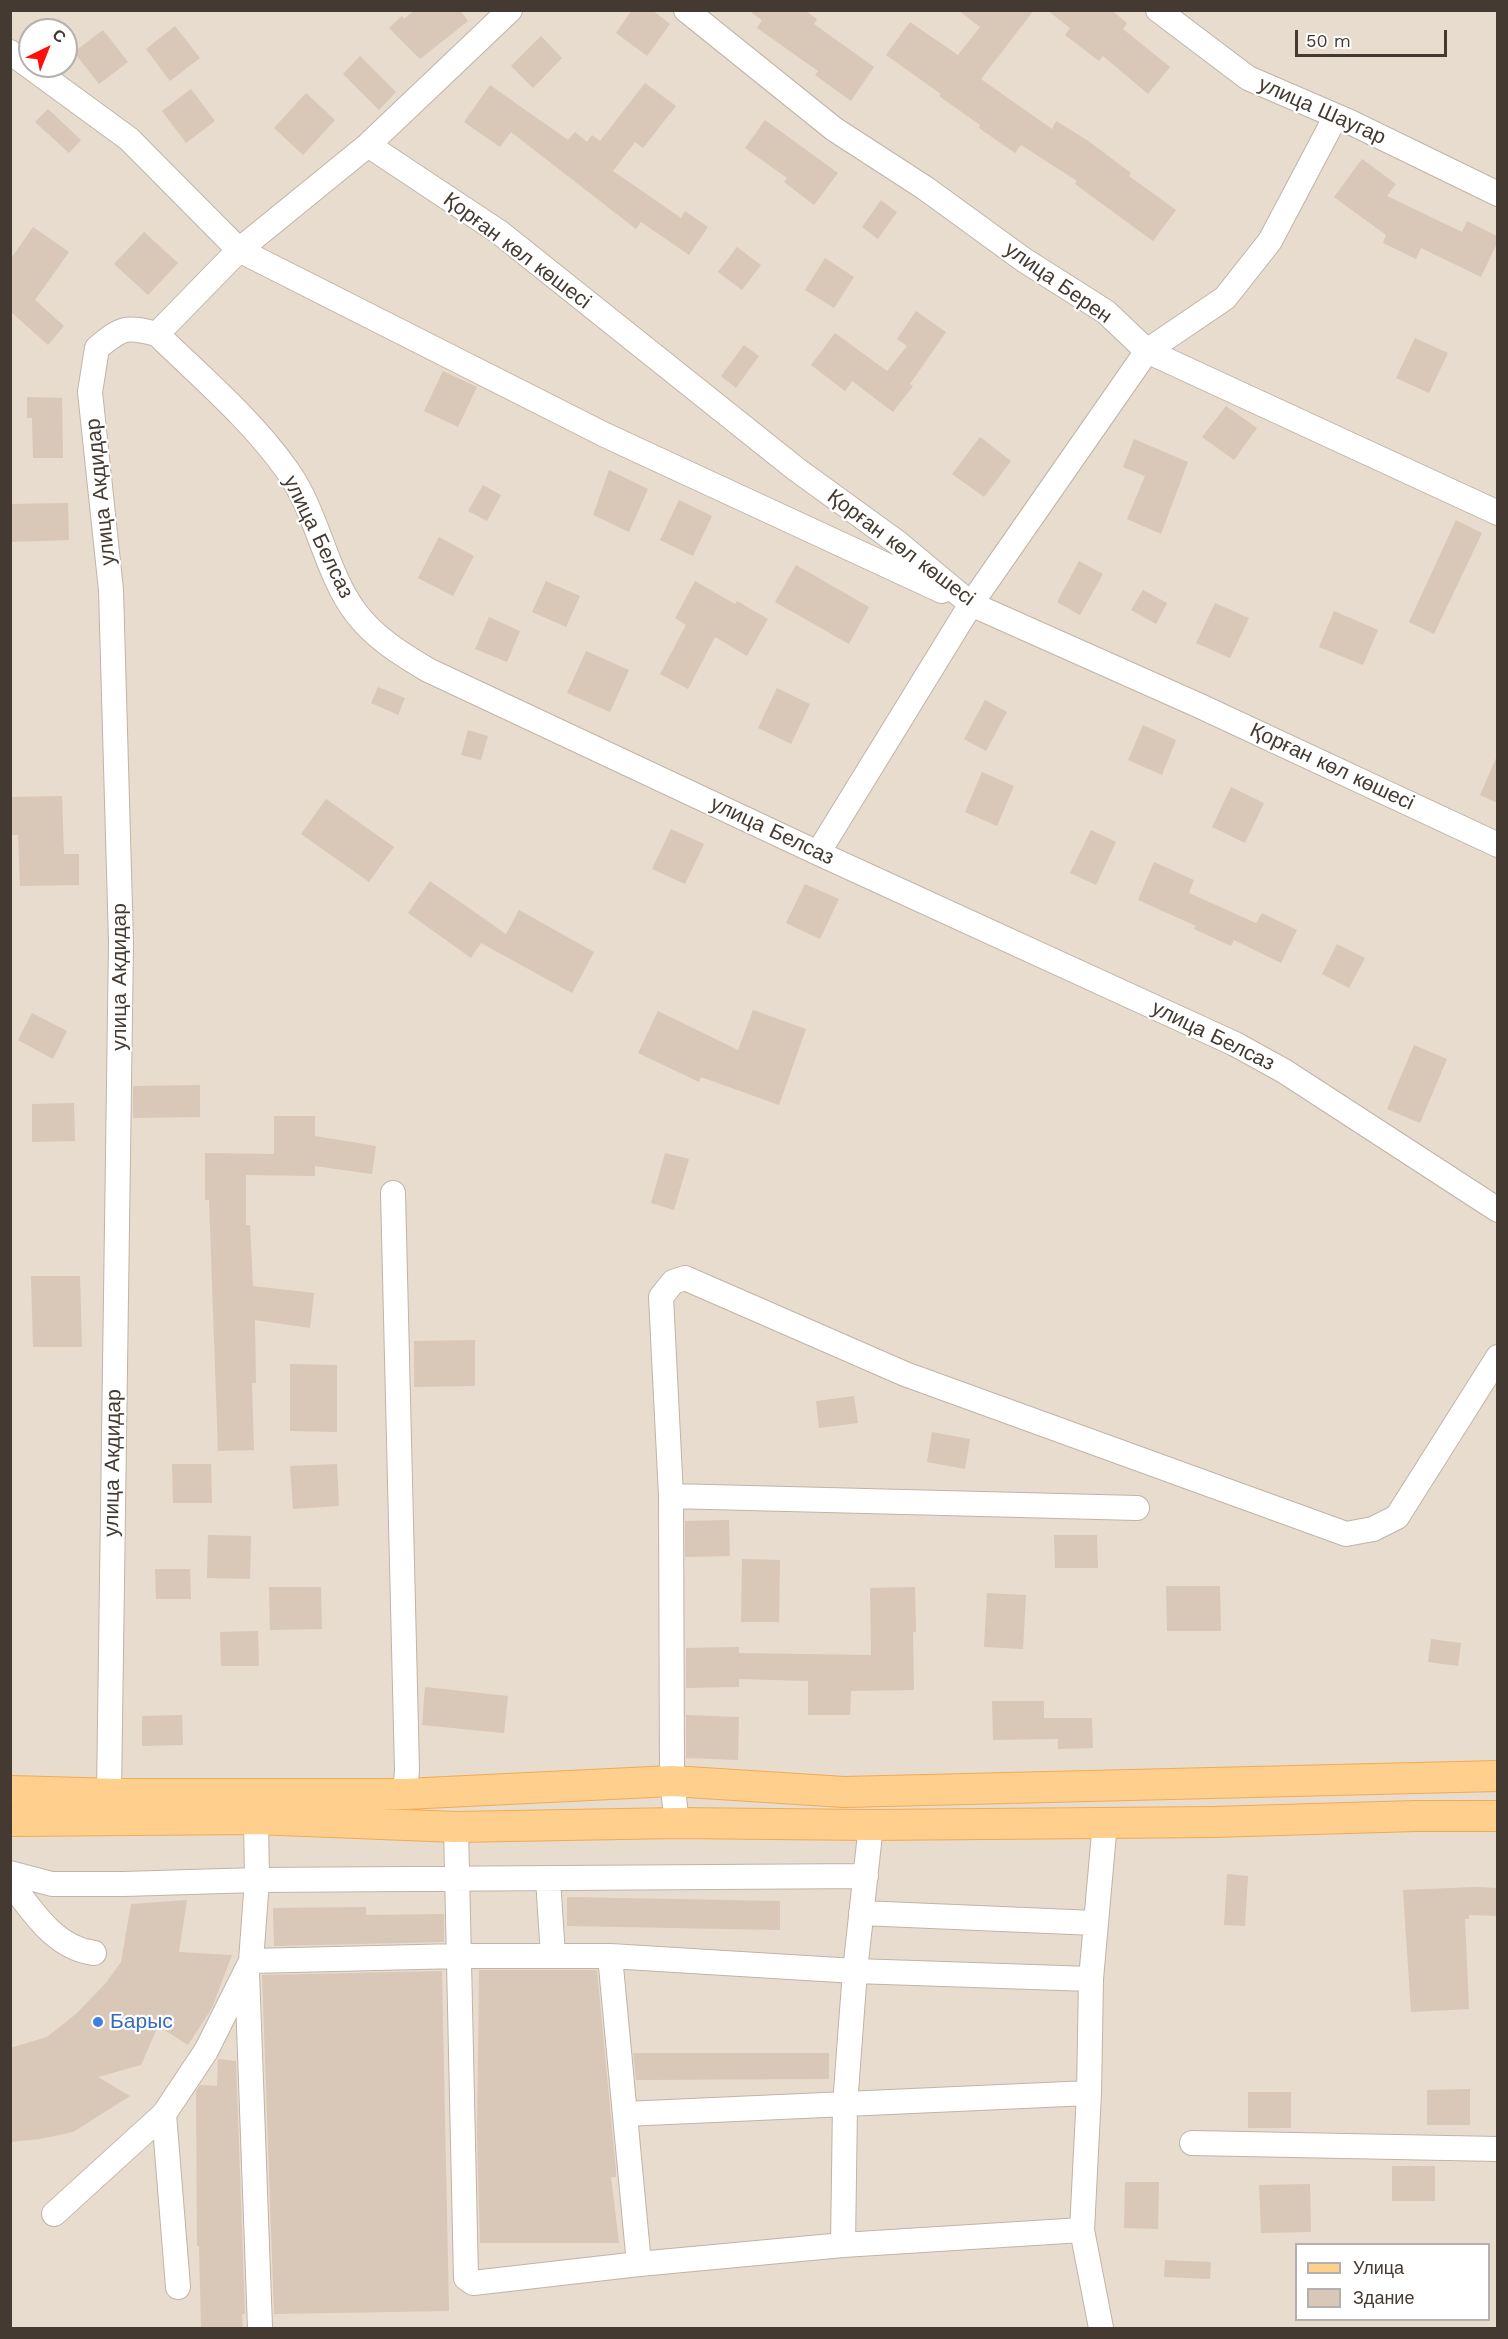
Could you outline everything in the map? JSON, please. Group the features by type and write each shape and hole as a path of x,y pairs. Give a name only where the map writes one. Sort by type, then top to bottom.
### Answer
{"main road":[{"path":"10,1791 405,1794 672,1781 844,1792 1497,1776"},
{"path":"10,1821 256,1819 456,1827 677,1823 871,1825 1213,1822 1497,1816"}],"street":[{"path":"157,334 239,250 368,145 510,10"},
{"name":"улица Берен","path":"686,10 834,129 924,188 1024,260 1106,312 1147,351 1497,513"},
{"name":"улица Шаугар","path":"1158,10 1248,78 1336,116 1497,194"},
{"path":"10,52 129,139 239,250 605,435 971,604"},
{"path":"818,853 971,604 1147,351 1225,298 1270,241 1336,116"},
{"name":"Қорған көл көшесі","path":"368,145 499,232 795,470 898,543 971,604 1200,706 1497,844"},
{"name":"улица Акдидар","path":"108,1793 121,942 111,590 90,392 97,348 117,332 133,328 157,334"},
{"name":"улица Белсаз","path":"157,334 259,435 287,470 308,505 343,592 373,632 399,653 428,670 818,853 1235,1044 1284,1071 1497,1210"},
{"path":"393,1193 407,1770 405,1794"},
{"path":"677,1823 672,1781 671,1496 661,1297 672,1282 685,1278 905,1374 1346,1534 1373,1529 1397,1517 1497,1357"},
{"path":"671,1496 1137,1508"},
{"path":"256,1819 257,1880 249,1965 260,2328"},
{"path":"1101,2328 1082,2230 1089,2093 1091,1979 1105,1822"},
{"path":"843,2245 845,2105 855,1971 871,1825"},
{"path":"456,1827 466,2278 473,2283 639,2264 843,2245 1082,2230"},
{"path":"10,1874 52,1884 257,1880 866,1876"},
{"path":"548,1879 553,1956"},
{"path":"10,1882 38,1919 62,1941 78,1951 94,1953"},
{"path":"861,1913 1095,1923"},
{"path":"249,1965 460,1956 610,1956 855,1971 1091,1979"},
{"path":"610,1956 639,2264"},
{"path":"54,2214 164,2114 206,2051 249,1965"},
{"path":"625,2114 1089,2093"},
{"path":"164,2114 178,2287"},
{"path":"1192,2143 1497,2149"}],"shaded area":[{"path":"11,11 1497,11 1497,2328 11,2328"}],"building":[{"path":"415,10 460,10 468,21 420,59 389,28 402,16 404,19"},
{"path":"632,10 652,10 670,24 647,56 616,33"},
{"path":"748,10 804,10 817,19 814,24 874,67 851,101 815,75 818,71 757,28 762,20"},
{"path":"958,10 1034,10 981,79 1052,129 1056,121 1087,140 1131,173 1129,176 1176,210 1153,241 1075,184 1077,181 1021,145 1015,153 979,128 980,125 939,96 941,94 886,55 910,22 958,55 980,27"},
{"path":"1047,10 1111,10 1127,23 1123,29 1170,67 1148,94 1103,56 1099,61 1065,35 1070,28"},
{"path":"175,26 200,58 170,81 146,49"},
{"path":"103,30 128,62 99,84 78,57 78,49"},
{"path":"541,36 562,58 533,88 511,66"},
{"path":"360,56 396,92 379,110 343,74"},
{"path":"645,83 676,106 643,148 635,142 613,171 681,218 685,211 708,227 689,255 641,222 636,229 511,132 500,147 464,122 490,85 568,140 575,132 587,142 592,135 600,141"},
{"path":"191,89 215,121 186,143 162,111"},
{"path":"306,93 335,120 303,155 274,128"},
{"path":"48,109 81,140 69,153 35,122"},
{"path":"765,120 838,173 814,205 784,182 787,178 745,148"},
{"path":"1362,159 1396,184 1387,196 1462,232 1467,221 1497,236 1497,243 1481,277 1421,248 1416,259 1383,243 1386,235 1334,197"},
{"path":"881,200 897,212 878,239 862,227"},
{"path":"33,227 69,252 35,300 64,326 48,345 10,311 10,260"},
{"path":"144,232 178,263 148,295 114,264"},
{"path":"737,247 761,265 742,290 718,272"},
{"path":"825,258 854,277 834,308 805,290"},
{"path":"916,311 946,332 910,384 913,386 893,412 852,381 845,391 811,365 835,333 887,371 907,346 897,339"},
{"path":"1415,338 1448,353 1429,393 1396,378"},
{"path":"744,345 759,356 736,388 721,376"},
{"path":"443,371 477,387 458,427 424,411"},
{"path":"27,397 62,398 63,458 33,458 32,418 27,418"},
{"path":"1226,406 1257,428 1234,460 1202,437"},
{"path":"980,437 1011,461 984,497 952,474"},
{"path":"1134,439 1188,462 1161,534 1127,519 1145,476 1123,467"},
{"path":"609,470 648,489 629,532 593,515"},
{"path":"483,485 501,495 487,521 468,511"},
{"path":"679,500 712,516 693,556 660,540"},
{"path":"68,503 69,540 10,542 10,504"},
{"path":"1456,520 1482,533 1434,634 1409,622"},
{"path":"439,537 474,556 453,596 418,578"},
{"path":"1079,561 1103,574 1080,615 1057,602"},
{"path":"796,565 869,607 849,644 775,602"},
{"path":"546,581 580,596 566,627 532,612"},
{"path":"695,581 735,604 737,601 768,619 747,656 715,637 688,689 660,674 686,625 675,618"},
{"path":"1143,590 1167,603 1156,624 1131,610"},
{"path":"1215,603 1249,618 1230,658 1196,643"},
{"path":"1334,611 1378,630 1363,665 1319,647"},
{"path":"489,617 520,631 507,662 475,649"},
{"path":"586,651 629,670 610,712 567,693"},
{"path":"378,687 405,698 398,715 371,703"},
{"path":"777,688 810,704 791,744 758,728"},
{"path":"985,700 1007,712 986,751 964,739"},
{"path":"1143,725 1176,740 1162,775 1128,760"},
{"path":"468,730 488,736 481,760 461,755"},
{"path":"1497,756 1497,803 1480,795"},
{"path":"982,772 1014,786 997,826 965,812"},
{"path":"1231,787 1264,803 1245,843 1212,827"},
{"path":"62,796 64,854 79,854 79,885 20,886 18,835 10,835 10,797"},
{"path":"326,799 394,847 369,882 301,834"},
{"path":"671,829 704,844 685,884 652,869"},
{"path":"1091,830 1116,842 1096,885 1070,873"},
{"path":"1154,862 1194,880 1189,893 1256,923 1262,913 1297,930 1281,963 1234,940 1231,946 1194,929 1196,926 1138,900"},
{"path":"430,881 506,934 519,910 594,952 572,993 481,943 471,958 408,913"},
{"path":"805,884 839,899 820,939 786,923"},
{"path":"1337,944 1365,958 1349,988 1322,974"},
{"path":"753,1010 806,1029 779,1105 701,1077 699,1082 638,1053 658,1011 738,1050"},
{"path":"32,1013 67,1031 53,1059 18,1040"},
{"path":"1414,1045 1447,1059 1420,1123 1387,1109"},
{"path":"200,1085 200,1117 133,1118 133,1086"},
{"path":"74,1103 75,1141 32,1142 32,1104"},
{"path":"274,1116 315,1116 315,1136 376,1146 372,1174 315,1166 315,1176 246,1175 246,1225 250,1225 253,1286 314,1293 310,1328 255,1320 256,1383 252,1383 254,1450 218,1451 209,1200 205,1200 205,1153 274,1154"},
{"path":"665,1153 689,1159 674,1210 651,1203"},
{"path":"31,1276 80,1276 82,1347 33,1347"},
{"path":"475,1340 475,1386 414,1387 414,1341"},
{"path":"290,1364 337,1365 337,1432 290,1431"},
{"path":"854,1396 858,1423 819,1428 816,1401"},
{"path":"932,1432 970,1439 965,1469 927,1462"},
{"path":"172,1464 211,1464 212,1503 173,1503"},
{"path":"337,1464 339,1506 293,1509 290,1466"},
{"path":"729,1520 730,1556 685,1557 685,1521"},
{"path":"208,1535 251,1536 250,1579 207,1578"},
{"path":"1054,1535 1097,1535 1098,1568 1055,1568"},
{"path":"742,1559 780,1560 779,1622 741,1622"},
{"path":"155,1569 190,1569 191,1599 156,1599"},
{"path":"1166,1586 1220,1586 1221,1631 1167,1631"},
{"path":"269,1587 321,1587 322,1629 270,1630"},
{"path":"915,1587 914,1690 851,1691 850,1715 808,1715 808,1681 739,1679 739,1687 686,1688 686,1648 739,1647 739,1653 871,1655 870,1588"},
{"path":"987,1593 1026,1595 1023,1649 984,1647"},
{"path":"258,1631 259,1666 221,1666 220,1632"},
{"path":"1431,1639 1461,1643 1458,1666 1428,1662"},
{"path":"425,1687 508,1696 504,1733 422,1725"},
{"path":"992,1701 1044,1701 1044,1718 1092,1718 1093,1748 1058,1749 1058,1739 993,1740"},
{"path":"182,1715 183,1745 142,1746 142,1716"},
{"path":"686,1715 739,1717 738,1760 686,1758"},
{"path":"1227,1874 1248,1876 1245,1926 1224,1925"},
{"path":"1497,1888 1497,1916 1469,1915 1469,1919 1465,1919 1469,2009 1411,2012 1403,1890"},
{"path":"567,1897 780,1901 780,1930 567,1926"},
{"path":"187,1900 179,1952 232,1955 212,2008 188,2045 158,2026 141,2065 98,2077 130,2096 73,2132 10,2142 10,2048 47,2037 76,2014 105,1984 121,1962 131,1904"},
{"path":"366,1907 366,1915 444,1914 444,1942 274,1946 273,1908"},
{"path":"479,1970 597,1970 616,2171 616,2177 611,2177 619,2243 480,2243 477,2136"},
{"path":"442,1971 449,2311 274,2314 262,1975"},
{"path":"633,2053 829,2053 829,2079 636,2080"},
{"path":"218,2059 236,2061 245,2314 242,2314 243,2328 201,2328 199,2246 197,2246 196,2091 200,2085 217,2086"},
{"path":"1470,2089 1470,2125 1427,2125 1427,2090"},
{"path":"1248,2092 1291,2092 1291,2128 1248,2128"},
{"path":"1392,2166 1435,2166 1435,2201 1392,2201"},
{"path":"1125,2182 1159,2182 1158,2229 1124,2228"},
{"path":"1310,2184 1311,2232 1261,2233 1259,2185"},
{"path":"1165,2260 1211,2262 1210,2279 1164,2277"}],"place":[{"name":"Барыс","path":"98,2022"}]}
